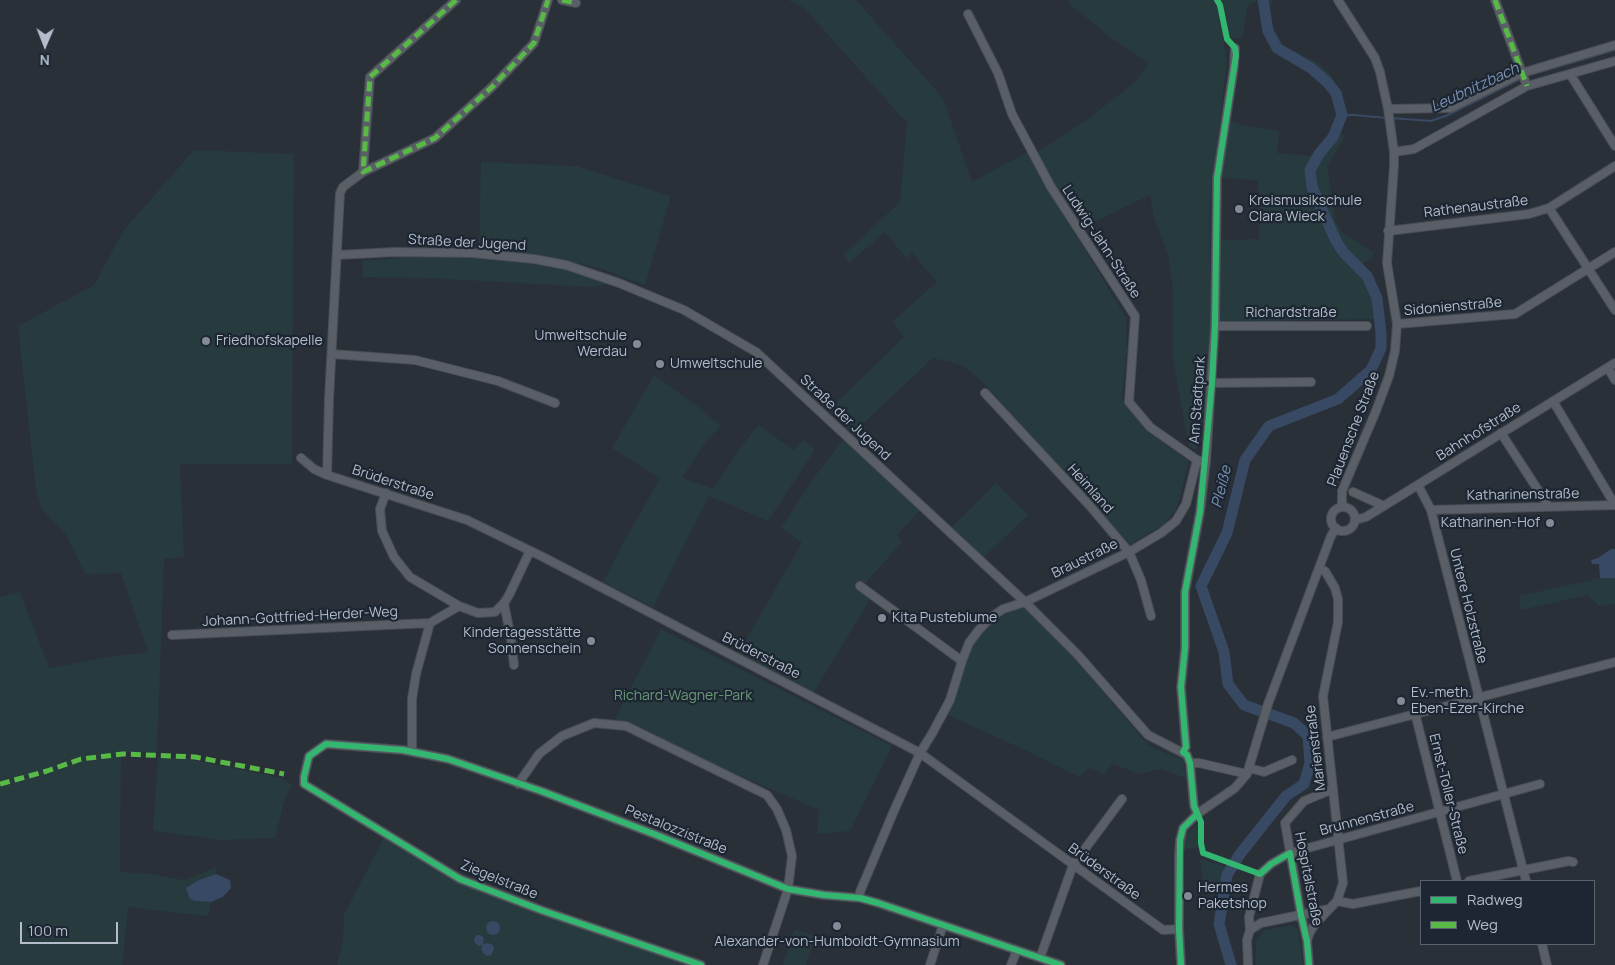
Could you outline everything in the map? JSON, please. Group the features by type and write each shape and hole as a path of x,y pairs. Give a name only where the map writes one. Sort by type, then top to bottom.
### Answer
{"street":[{"path":"363,172 370,77 456,0"},
{"path":"327,475 328,399 340,194 343,186 363,172 435,138 492,87 534,43 548,0"},
{"path":"562,0 576,3"},
{"name":"Plauensche Straße","path":"1338,0 1375,58 1380,72 1388,111 1394,152 1394,166 1388,231 1387,271 1397,324 1389,376 1342,491 1342,507"},
{"path":"1495,0 1524,79"},
{"name":"Ludwig-Jahn-Straße","path":"968,14 998,73 1012,114 1051,187 1135,316 1129,402 1150,427 1197,460 1206,461"},
{"path":"1388,111 1451,108 1615,45"},
{"name":"Am Stadtpark","path":"1183,752 1186,747 1181,687 1185,648 1185,592 1200,512 1206,461 1215,326 1217,178 1234,67 1235,48"},
{"path":"1394,152 1414,148 1524,79 1570,74 1615,61"},
{"path":"1570,74 1615,146"},
{"name":"Rathenaustraße","path":"1388,231 1530,214 1549,208 1615,166"},
{"path":"1549,208 1615,310"},
{"name":"Straße der Jugend","path":"337,255 394,252 472,253 534,259 566,265 619,283 684,310 756,352 1025,602 1078,655 1148,735 1183,752"},
{"name":"Sidonienstraße","path":"1397,324 1515,314 1615,252"},
{"name":"Richardstraße","path":"1215,326 1367,326"},
{"path":"332,354 415,360 498,380 555,403"},
{"name":"Bahnhofstraße","path":"1355,520 1366,517 1615,363"},
{"path":"1608,368 1615,380"},
{"path":"1212,383 1311,382"},
{"name":"Heimland","path":"986,393 1090,506 1129,552 1142,580 1151,616"},
{"path":"1553,401 1615,505"},
{"path":"1501,433 1549,507"},
{"name":"Brüderstraße","path":"301,458 314,469 327,475 467,520 920,753 1164,930 1179,929"},
{"name":"Braustraße","path":"860,898 860,892 920,753 950,700 969,643 990,618 1003,610 1025,602 1129,552 1161,533 1176,520 1186,504 1197,460"},
{"name":"Untere Holzstraße","path":"1418,485 1431,510 1526,880"},
{"path":"1353,492 1384,506"},
{"path":"386,493 380,509 382,532 394,557 410,577 459,606 478,614 495,612 504,603 530,551"},
{"name":"Katharinenstraße","path":"1431,510 1615,505"},
{"path":"1342,507 1353,512 1355,520 1350,529 1342,531 1333,524 1332,517 1335,510 1342,507"},
{"path":"1181,965 1179,929 1180,840 1183,828 1197,814 1236,788 1248,771 1268,704 1330,536 1336,528"},
{"name":"Marienstraße","path":"1319,569 1325,571 1336,588 1338,599 1338,622 1323,696 1343,883 1337,901"},
{"path":"860,586 962,661"},
{"path":"504,603 512,639 514,665"},
{"path":"412,751 412,699 416,674 430,623 459,606"},
{"name":"Johann-Gottfried-Herder-Weg","path":"172,635 430,623"},
{"path":"1327,737 1615,662"},
{"name":"Ernst-Toller-Straße","path":"1415,713 1457,880"},
{"path":"518,784 539,754 562,736 594,723 626,726 767,795 777,809 786,830 792,856 788,889 763,965"},
{"name":"Pestalozzistraße","path":"304,784 309,756 326,744 412,751 448,759 654,834 788,889 860,898 911,913 1061,965"},
{"path":"1183,752 1187,755 1190,763 1194,806 1197,814"},
{"path":"1190,763 1264,772 1292,760"},
{"name":"Ziegelstraße","path":"304,784 460,879 541,910 701,965"},
{"name":"Brunnenstraße","path":"1248,965 1249,917 1260,874 1271,864 1290,853 1540,784"},
{"name":"Hospitalstraße","path":"1309,965 1308,940 1301,915 1285,823 1304,801 1334,789"},
{"path":"1040,958 1073,865 1122,799"},
{"path":"1474,880 1569,861 1572,862"},
{"path":"1308,940 1310,932 1337,901 1353,904 1420,891"},
{"path":"1250,930 1261,923 1329,909"},
{"path":"930,965 942,925"},
{"path":"1542,945 1547,965"},
{"path":"1011,965 1017,950"}],"green space":[{"path":"788,0 856,0 943,98 972,182 1031,150 1034,154 1088,119 1136,81 1149,63 1108,36 1071,6 1068,0 1272,0 1273,4 1268,7 1270,23 1284,46 1318,63 1331,75 1340,91 1346,113 1337,134 1346,135 1327,166 1335,220 1342,232 1374,253 1371,259 1358,267 1367,276 1377,298 1380,319 1262,321 1262,325 1215,326 1217,240 1259,239 1258,180 1222,178 1230,121 1279,131 1277,153 1310,156 1326,141 1333,129 1338,113 1334,98 1328,87 1314,75 1278,55 1269,42 1263,25 1261,7 1257,1 1248,5 1242,38 1223,38 1227,62 1209,209 1211,320 1209,365 1202,430 1196,451 1189,446 1173,360 1173,289 1168,254 1154,219 1150,195 1074,232 1126,317 1127,349 1122,398 1144,429 1189,461 1177,508 1164,524 1130,545 983,382 962,365 933,358 852,434 829,410 904,337 893,321 937,282 912,253 907,259 885,232 849,263 843,255 900,202 907,123 804,8"},
{"path":"194,150 294,154 292,464 180,464 184,557 164,559 157,752 121,752 120,872 150,874 184,880 217,867 216,874 199,880 195,901 211,902 208,916 128,907 122,965 0,965 0,597 20,592 49,668 148,652 121,573 85,574 66,534 41,508 36,490 18,326 94,285 123,231"},
{"path":"481,162 576,166 671,196 645,285 596,267 538,256 479,250"},
{"path":"425,256 494,259 542,264 569,270 609,283 595,287 425,278 363,277 362,261"},
{"path":"654,375 721,426 707,440 682,478 713,489 758,425 794,450 804,440 815,450 768,521 709,496 653,607 603,582 660,479 612,448"},
{"path":"844,439 920,510 897,535 902,542 861,588 870,600 814,692 738,653 802,543 781,528 815,476"},
{"path":"996,483 1028,515 984,557 952,527"},
{"path":"1600,578 1615,578 1615,604 1599,606 1588,595 1521,610 1519,596"},
{"path":"1025,602 1060,636 1071,654 1149,746 1183,760 1186,778 1160,769 1139,774 1113,764 1104,774 1090,768 1079,777 946,714 962,661 990,618"},
{"name":"Richard-Wagner-Park","path":"661,629 892,746 850,831 817,834 819,810 614,721"},
{"path":"158,758 189,759 282,778 293,785 286,795 275,838 222,840 153,831"},
{"path":"1199,823 1201,848 1183,849 1185,835"},
{"path":"384,837 460,883 687,965 337,965 343,942 344,915"},
{"path":"1200,859 1226,867 1217,891 1204,888"},
{"path":"1292,925 1298,929 1303,965 1256,965 1256,940 1265,930"},
{"path":"794,929 815,936 806,965 783,965"}],"water":[{"path":"1611,549 1615,549 1615,578 1600,578 1599,564 1592,564 1591,560 1598,558"},
{"path":"216,874 230,880 231,888 223,897 211,902 190,899 186,888 199,880"},
{"path":"493,921 498,923 500,928 498,933 493,935 488,933 486,928 488,923"},
{"path":"477,935 484,938 483,944 493,945 494,949 491,955 487,956 484,954 481,949 483,945 479,946 475,943 474,938"}],"waterway":[{"name":"Pleiße","path":"1231,965 1219,924 1227,875 1240,854 1286,796 1304,784 1310,763 1308,736 1294,723 1244,705 1228,684 1224,652 1201,586 1227,533 1245,460 1269,426 1338,399 1371,370 1381,348 1377,298 1367,276 1344,253 1336,241 1312,187 1310,170 1319,154 1333,137 1342,115 1336,93 1311,68 1277,48 1268,31 1263,0"},
{"name":"Leubnitzbach","path":"1526,76 1615,50"},
{"name":"Leubnitzbach","path":"1391,118 1431,121 1448,115 1522,78"},
{"name":"Leubnitzbach","path":"1342,115 1387,118"}],"marked path":[{"path":"456,0 370,77 363,172 435,138 492,87 534,43 548,0"},
{"path":"562,0 576,3"},
{"path":"1495,0 1527,86"},
{"path":"0,784 81,759 123,754 195,757 284,774"}],"cycle path":[{"path":"1217,0 1220,5 1227,39 1235,48 1236,55 1217,178 1215,326 1212,383 1200,512 1185,592 1185,648 1181,687 1186,747 1183,752 1187,755 1190,763 1194,806 1201,822 1203,853 1260,874 1271,864 1290,853 1307,941 1309,965"},
{"path":"701,965 541,910 460,879 304,784 309,756 326,744 403,750 448,759 541,791 654,834 788,889 860,898 878,903 1061,965"},
{"path":"1181,965 1179,929 1180,840 1183,828 1197,814"}],"place":[{"name":"Kreismusikschule Clara Wieck","path":"1239,209"},
{"name":"Friedhofskapelle","path":"206,341"},
{"name":"Umweltschule Werdau","path":"637,344"},
{"name":"Umweltschule","path":"660,364"},
{"name":"Katharinen-Hof","path":"1550,523"},
{"name":"Kita Pusteblume","path":"882,618"},
{"name":"Kindertagesstätte Sonnenschein","path":"591,641"},
{"name":"Ev.-meth. Eben-Ezer-Kirche","path":"1401,701"},
{"name":"Hermes Paketshop","path":"1188,896"},
{"name":"Alexander-von-Humboldt-Gymnasium","path":"837,926"}]}
